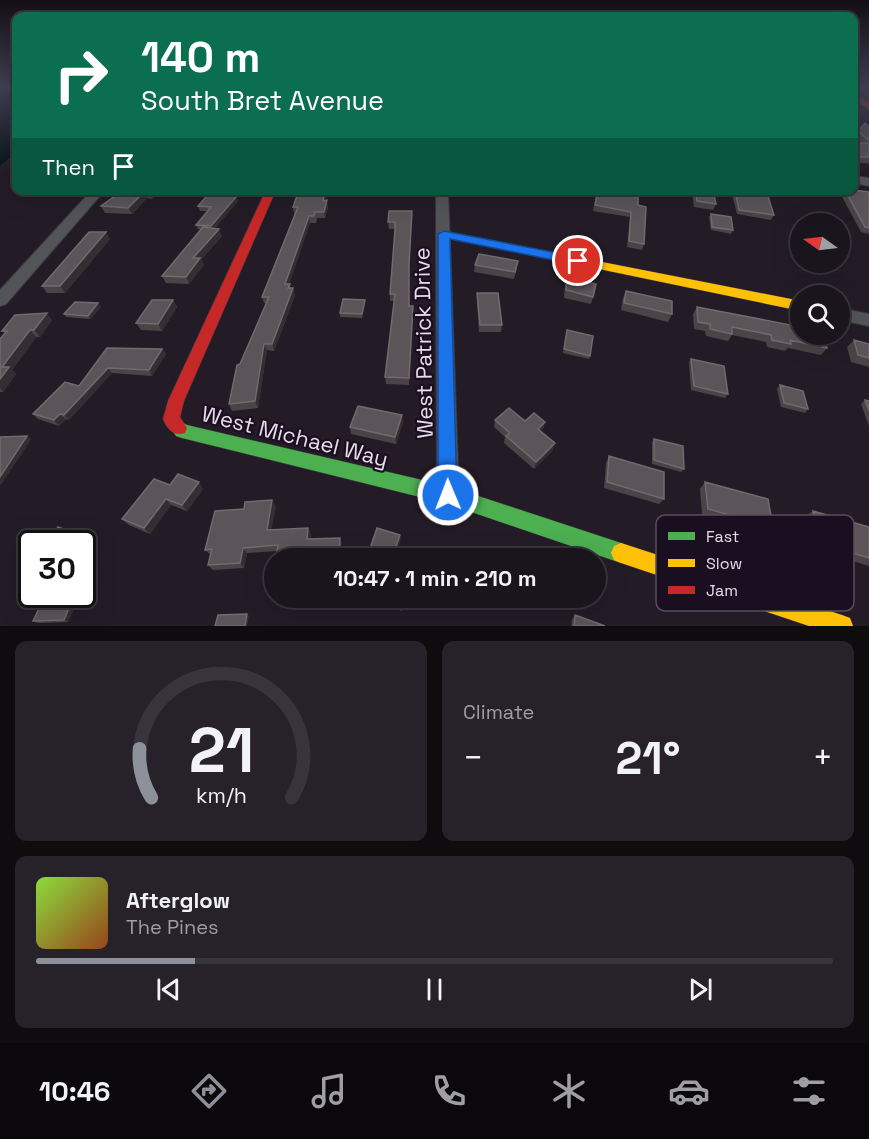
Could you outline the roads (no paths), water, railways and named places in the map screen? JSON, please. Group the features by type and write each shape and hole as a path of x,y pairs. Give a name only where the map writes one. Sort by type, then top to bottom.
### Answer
{"street":[{"path":"0,300 94,195"},
{"name":"West Michael Way","path":"269,195 176,401 171,419 182,431 448,495"},
{"name":"West Patrick Drive","path":"442,195 448,495"},
{"path":"444,234 790,304"},
{"path":"850,316 869,320"},
{"path":"448,495 656,564"},
{"path":"797,611 842,626"}]}
